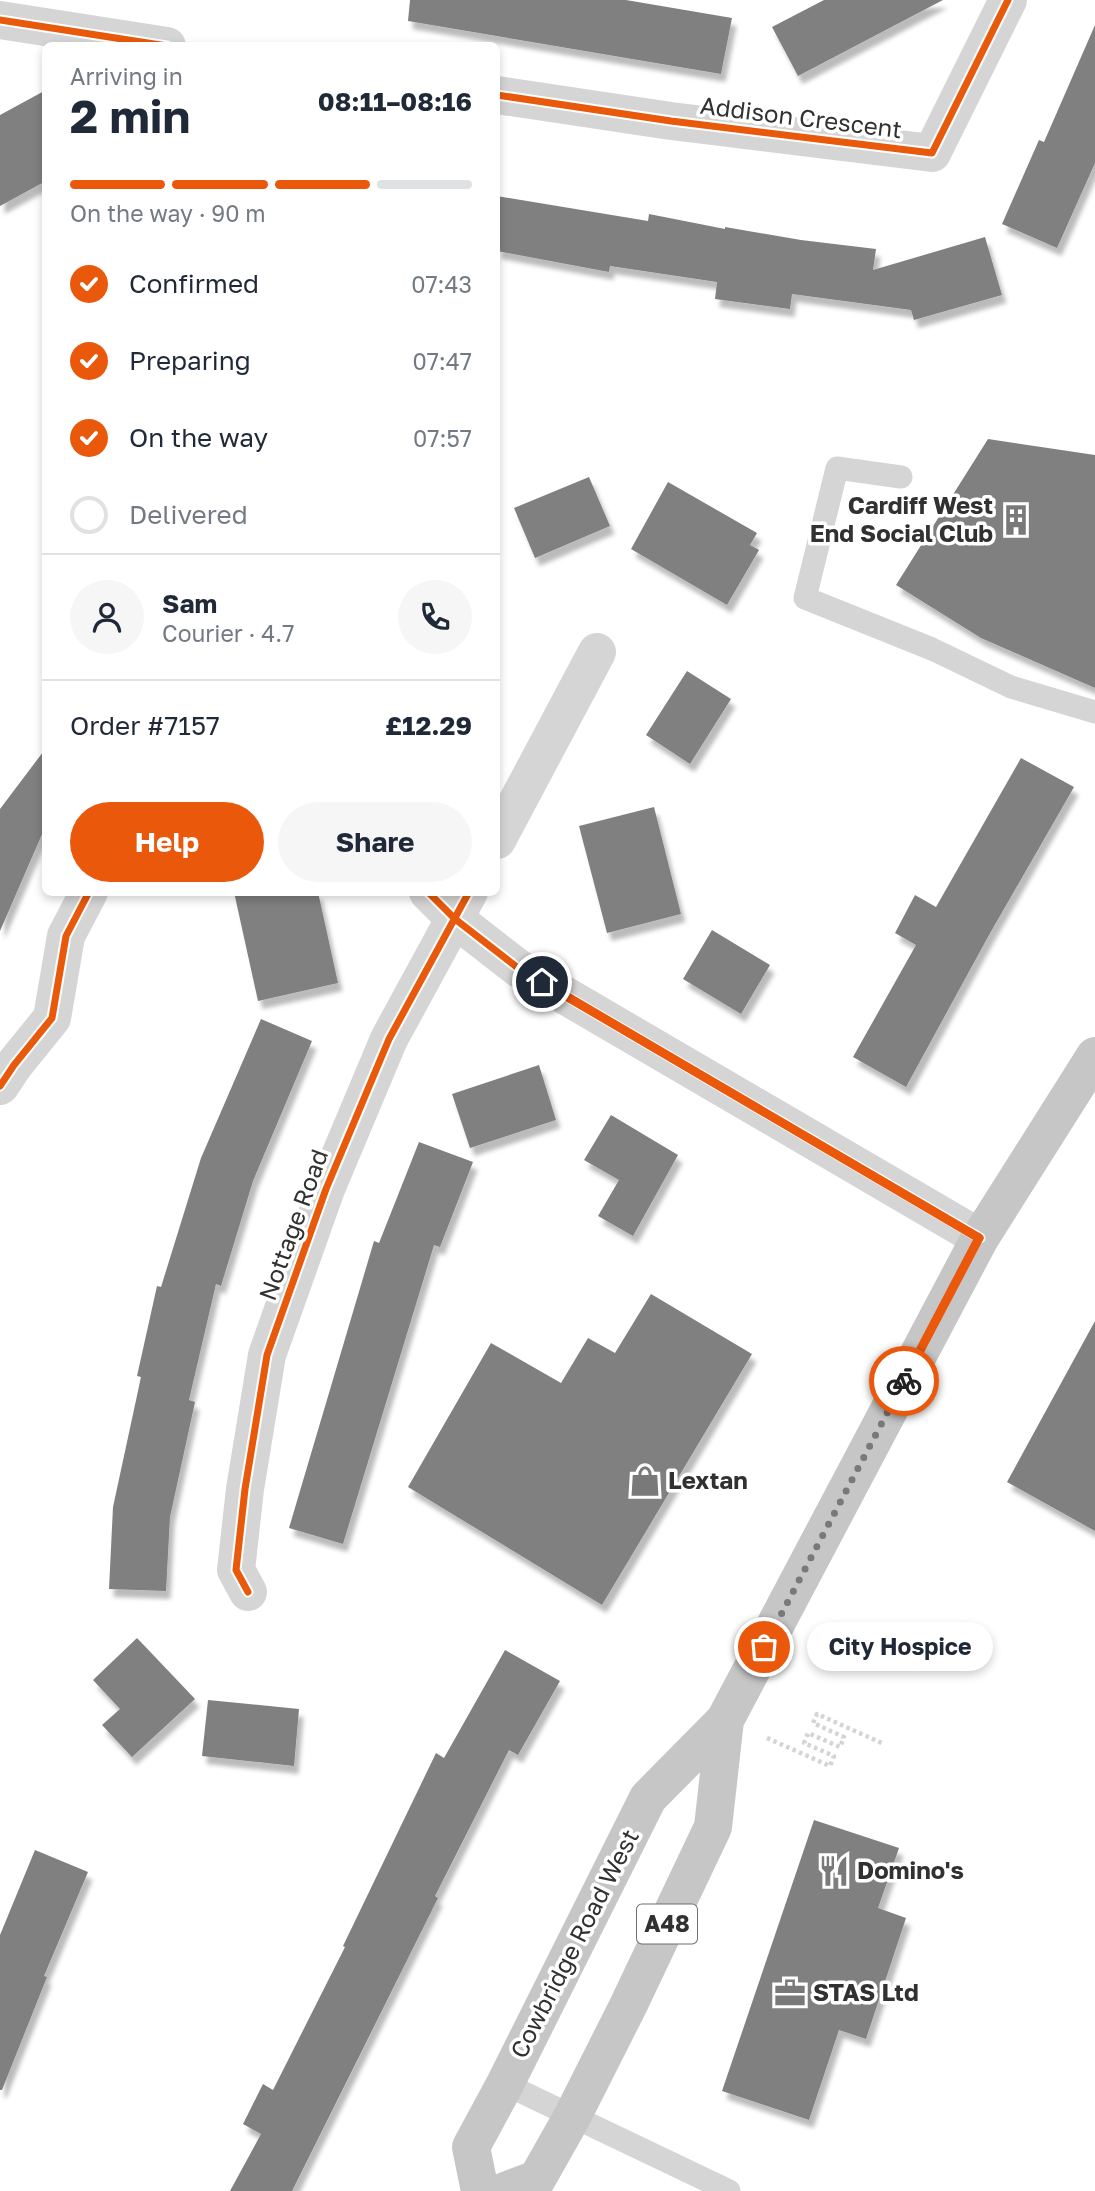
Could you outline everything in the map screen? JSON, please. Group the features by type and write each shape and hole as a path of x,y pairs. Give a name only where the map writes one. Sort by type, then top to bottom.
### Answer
{"highway":[{"name":"Cowbridge Road West","path":"480,2191 471,2147 648,1798 726,1720 979,1238 1095,1056"},
{"name":"Cowbridge Road West","path":"505,2191 537,2179 572,2117 628,2006 713,1827 726,1720"}],"street":[{"name":"Addison Crescent","path":"500,95 671,121 932,153 1008,0"},
{"path":"0,20 141,42"},
{"path":"500,834 597,652"},
{"path":"0,1086 52,1018 66,936 87,896"},
{"path":"438,896 462,906 518,968 979,1238"},
{"name":"Nottage Road","path":"248,1592 236,1570 245,1489 267,1355 326,1189 389,1039 462,906"}],"lane":[{"path":"901,477 837,468 804,598 932,649 1011,687 1095,712"},
{"path":"505,2084 729,2191"}],"path":[{"path":"726,1720 830,1766 834,1756 804,1743 808,1733 840,1747 844,1737 813,1723 817,1714 884,1744"}],"building":[{"path":"410,0 626,0 732,18 721,74 408,21"},
{"path":"824,0 943,0 798,76 772,27"},
{"path":"1095,25 1095,163 1057,248 1002,224 1039,140 1044,142"},
{"path":"42,92 42,183 0,206 0,115"},
{"path":"500,196 648,221 649,214 725,229 876,249 873,270 985,237 1002,295 914,320 911,310 792,294 790,309 715,299 717,282 610,266 609,272 500,252"},
{"name":"Cardiff West End Social Club","path":"988,439 1095,455 1095,688 981,638 896,585"},
{"path":"589,477 610,526 535,558 514,508"},
{"path":"668,482 757,533 750,545 759,550 727,605 631,549"},
{"path":"687,671 731,699 690,764 646,735"},
{"path":"42,753 42,834 0,931 0,809"},
{"path":"1021,758 1074,787 906,1087 853,1057 916,945 895,933 915,895 936,907"},
{"path":"654,807 681,914 607,933 579,826"},
{"path":"235,896 319,896 338,983 258,1001"},
{"path":"712,930 770,965 741,1014 683,979"},
{"path":"261,1019 312,1041 253,1181 221,1286 216,1284 189,1400 195,1402 170,1517 166,1591 109,1589 113,1507 157,1286 161,1287 201,1158"},
{"path":"539,1065 556,1120 470,1148 452,1094"},
{"path":"611,1115 678,1155 633,1236 598,1216 619,1180 584,1160"},
{"path":"419,1142 473,1162 440,1247 434,1245 343,1544 289,1528 374,1241 379,1243"},
{"path":"651,1294 752,1354 602,1605 408,1487 491,1343 561,1383 588,1338 615,1353"},
{"path":"1095,1321 1095,1531 1007,1482"},
{"path":"137,1638 195,1699 132,1757 102,1725 120,1709 93,1680"},
{"path":"505,1650 560,1681 518,1755 509,1750 292,2191 230,2191 261,2134 243,2124 263,2084 273,2090 345,1947 343,1946 436,1753 444,1758"},
{"path":"208,1700 299,1709 294,1766 202,1756"},
{"path":"814,1820 899,1848 878,1908 906,1918 866,2039 839,2030 809,2120 722,2091"},
{"path":"35,1850 88,1872 0,2090 0,1935"}],"cycle path":[{"path":"500,95 671,121 932,153 1008,0"},
{"path":"0,20 141,42"},
{"path":"0,1086 52,1018 66,936 87,896"},
{"path":"432,896 455,919 518,968 980,1238"},
{"path":"248,1592 236,1570 245,1489 267,1355 326,1189 389,1039 467,896"}],"way so far":[{"path":"764,1647 904,1381"}],"place":[{"name":"Cardiff West End Social Club","path":"1016,520"},
{"name":"Lextan","path":"645,1481"},
{"name":"City Hospice","path":"764,1647"},
{"name":"Domino's","path":"834,1871"},
{"name":"STAS Ltd","path":"790,1993"}],"route":[{"path":"542,982 979,1238 904,1381"}]}
